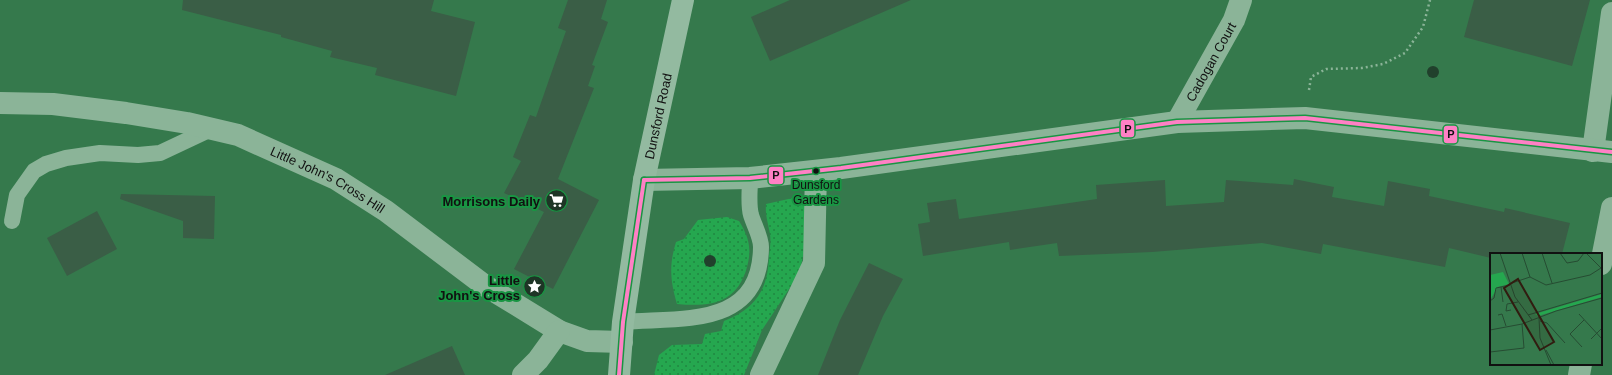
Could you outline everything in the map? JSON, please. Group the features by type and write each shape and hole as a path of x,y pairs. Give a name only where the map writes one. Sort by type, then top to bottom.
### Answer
{"main road":[{"name":"Dunsford Road","path":"619,375 622,332 644,180 683,0"}],"street":[{"name":"Cadogan Court","path":"1176,122 1234,20 1241,0"},
{"path":"644,180 750,178 816,171 1176,122 1305,118 1602,152 1612,13"},
{"name":"Little John's Cross Hill","path":"0,103 53,104 119,112 238,135 336,179 386,211 484,285 559,331 587,341 622,332"},
{"path":"761,375 814,263 816,171"},
{"path":"1602,259 1612,208"},
{"path":"523,375 538,360 559,331"},
{"path":"1579,375 1581,365"}],"lane":[{"path":"12,221 17,195 34,171 46,164 66,158 100,153 138,155 160,152 211,129"},
{"path":"622,332 719,313 744,298 757,276 761,246 751,213 750,178"}],"path":[{"path":"1311,77 1326,69 1362,68 1383,64 1405,53 1424,27 1430,0"}],"green space":[{"path":"793,198 806,207 809,231 799,274 762,330 744,375 654,375 659,355 672,345 702,344 705,334 721,331 724,321 735,316 752,304 763,288 768,268 770,237 766,215 766,204"},
{"path":"727,217 739,221 749,243 749,261 742,279 736,289 729,296 721,300 700,305 677,304 671,273 672,258 676,242 684,239 698,220"}],"building":[{"path":"183,0 434,0 431,11 475,22 456,96 375,75 377,68 330,57 332,51 281,37 281,35 182,10"},
{"path":"568,0 607,0 601,19 608,22 592,65 595,66 588,86 594,88 558,179 599,200 553,289 514,269 544,212 504,193 521,161 513,157 530,115 536,117 566,31 558,28"},
{"path":"790,0 911,0 770,61 751,17"},
{"path":"1474,0 1590,0 1572,66 1464,37"},
{"path":"1294,179 1334,187 1332,197 1384,206 1388,181 1430,189 1429,196 1504,212 1505,208 1570,223 1562,253 1490,253 1490,258 1449,248 1445,267 1323,244 1321,254 1262,243 1152,252 1059,256 1057,243 1010,250 1009,242 923,256 918,224 930,222 927,203 956,199 959,219 1097,199 1096,185 1165,180 1166,206 1224,202 1226,180 1293,185"},
{"path":"121,194 215,196 214,239 183,238 183,221 120,199"},
{"path":"97,211 117,249 67,276 47,238"},
{"path":"869,263 903,279 883,316 858,375 818,375 840,320"},
{"path":"452,346 465,375 385,375"}],"transit line":[{"name":"P","path":"644,180 750,178 841,168 1177,122 1305,118 1612,152"},
{"name":"P","path":"619,375 623,322 644,180"}],"place":[{"name":"Dunsford Gardens","path":"816,171"},
{"name":"Morrisons Daily","path":"556,201"},
{"name":"Little John's Cross","path":"535,287"}]}
